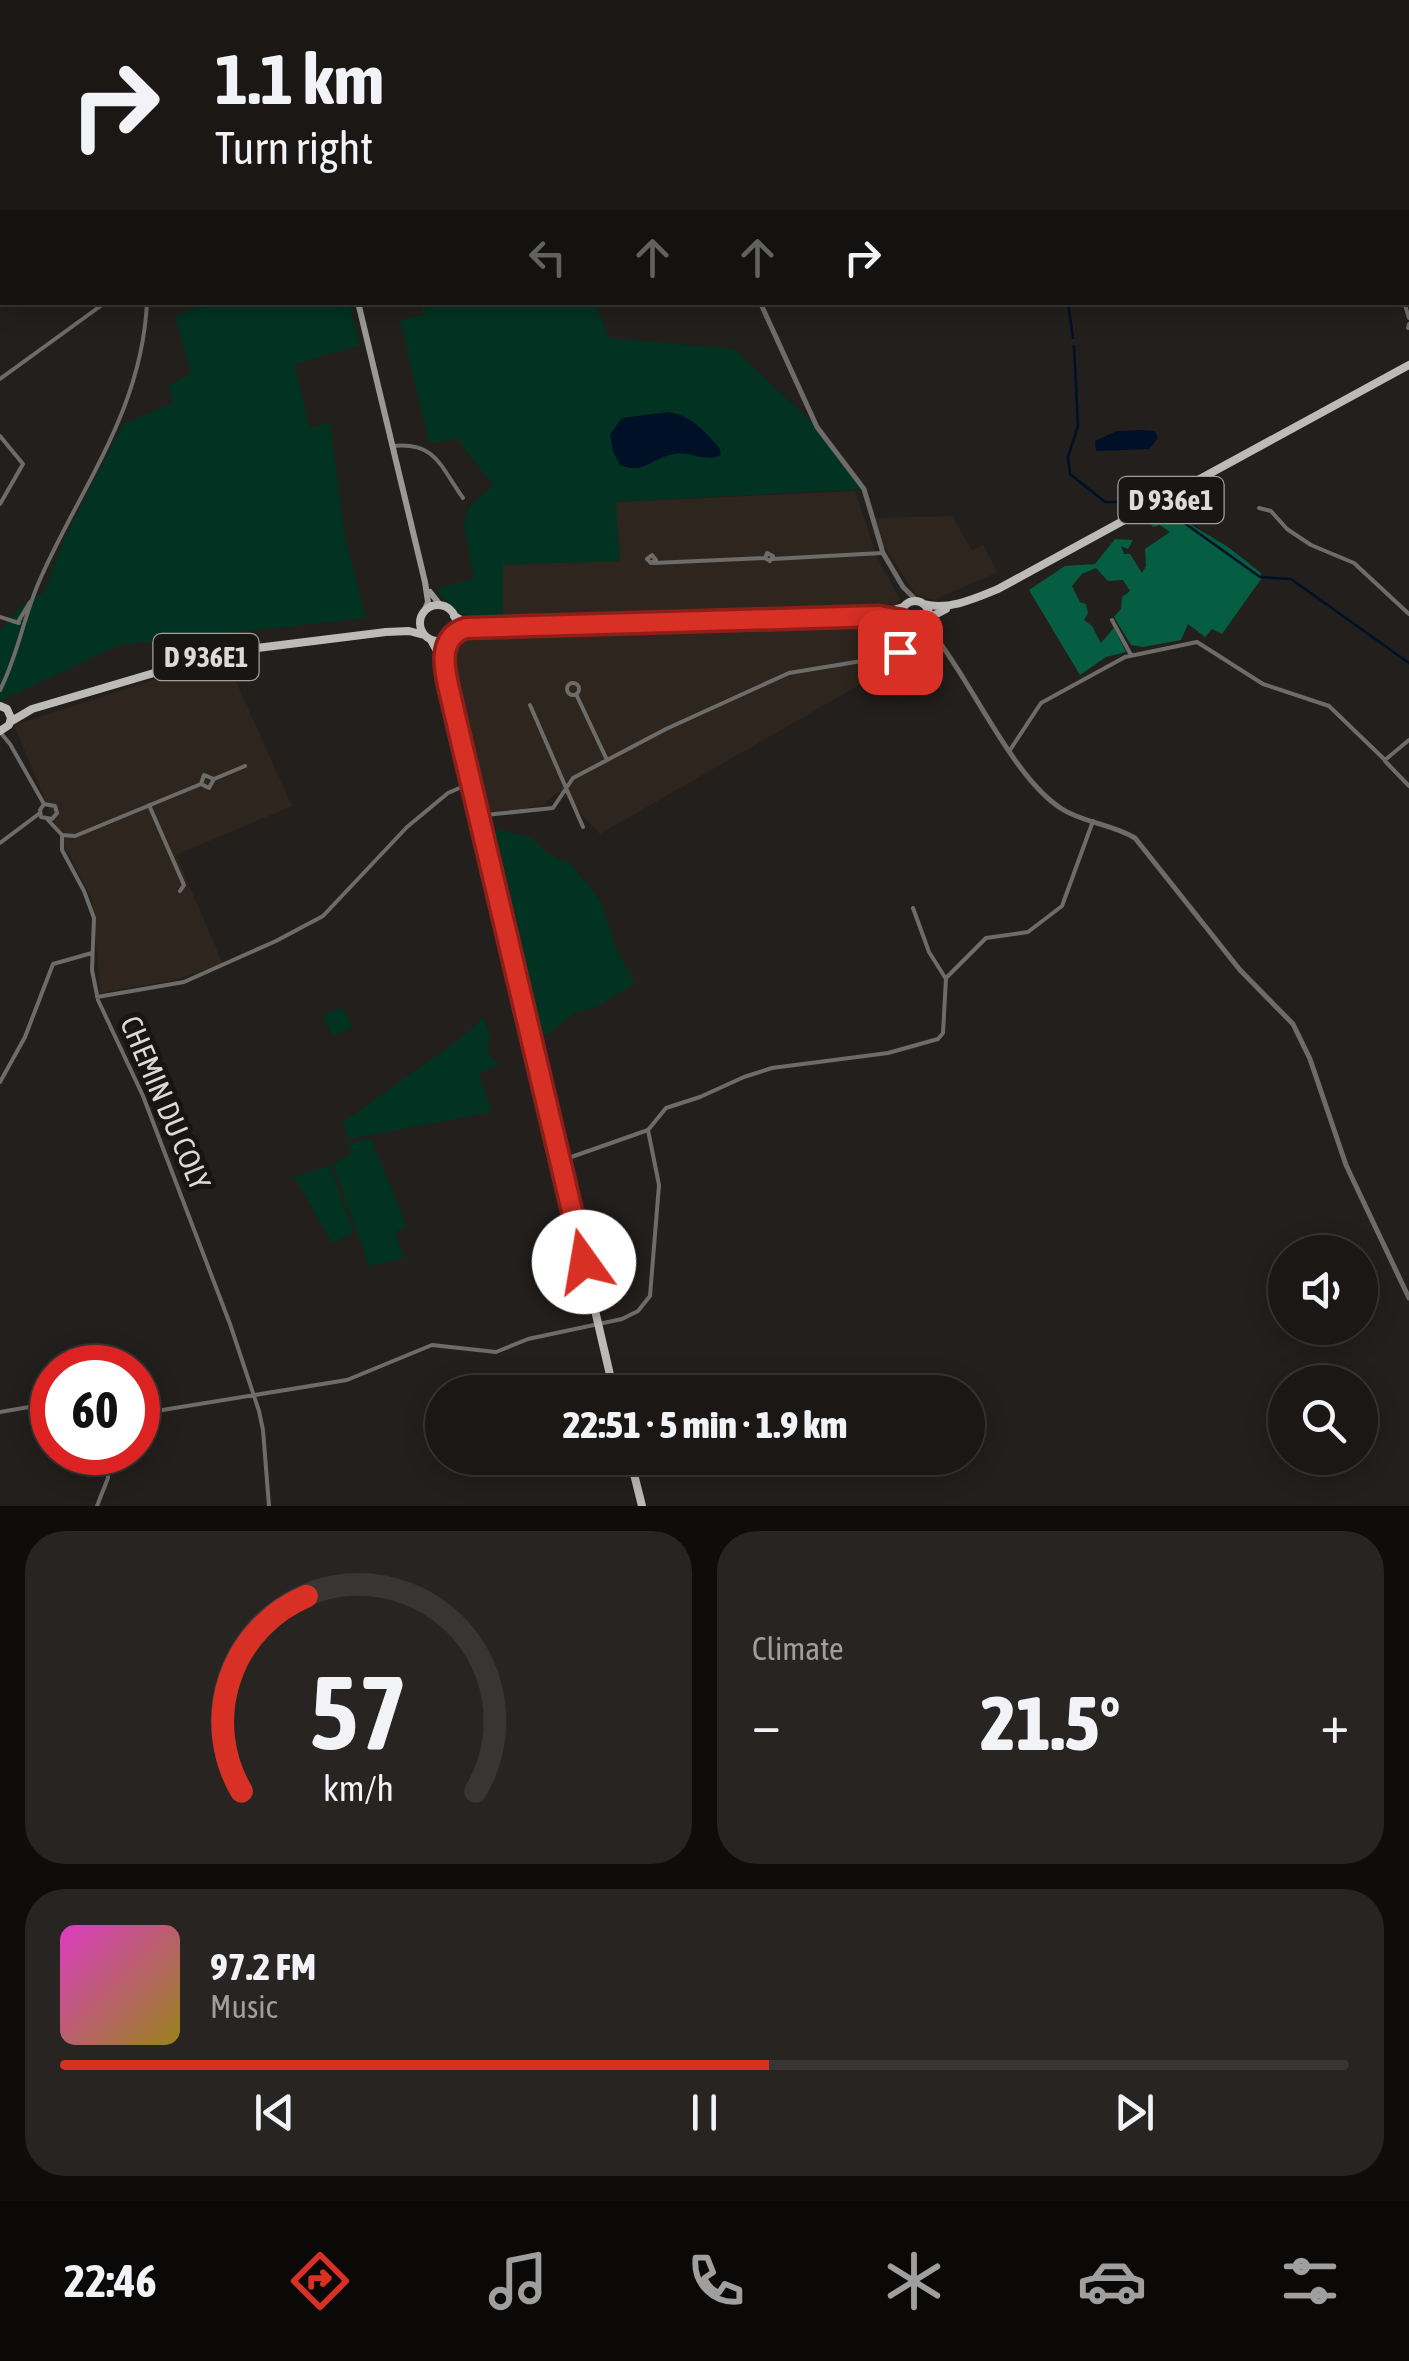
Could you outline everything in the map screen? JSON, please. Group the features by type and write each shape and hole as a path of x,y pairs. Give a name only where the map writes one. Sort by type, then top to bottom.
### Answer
{"main road":[{"path":"359,305 425,582 428,602 423,615 428,637 444,665"},
{"name":"D 936e1","path":"921,602 934,606 959,602 998,589 1409,367"},
{"name":"D 936e1","path":"929,619 942,609 1001,593 1409,367"},
{"path":"425,582 441,606 454,616 467,623 506,626 888,612 921,602 929,619 918,628 909,628 903,621 869,616 466,628 440,641 428,637"},
{"path":"423,615 432,607 441,606"},
{"path":"903,621 904,607"},
{"name":"D 936E1","path":"386,632 409,626 423,615"},
{"path":"454,616 456,625 445,646 444,665 610,1375"},
{"name":"D 936E1","path":"5,727 32,709 225,652 386,632 409,631 428,637"},
{"path":"3,706 5,727"},
{"name":"D 936E1","path":"3,706 32,709"},
{"path":"634,1475 642,1506"}],"street":[{"path":"0,379 3,372 102,305"},
{"path":"18,622 118,428 140,358 146,305"},
{"path":"761,305 817,427 864,489 883,553 903,586 921,602"},
{"path":"0,436 24,464 0,504"},
{"path":"0,452 8,444"},
{"path":"392,446 416,444 429,450 463,498"},
{"path":"1259,508 1271,511 1287,530 1312,545 1354,564 1409,614"},
{"path":"654,563 765,558 771,554 772,559 883,553"},
{"path":"903,586 904,607"},
{"path":"0,690 13,667 34,593"},
{"path":"0,617 18,622 22,628"},
{"path":"929,619 937,639 1010,750 1046,796 1062,809 1135,838 1240,970 1293,1024 1303,1042 1346,1166 1409,1298"},
{"path":"1112,620 1131,655"},
{"path":"903,621 904,640"},
{"path":"487,815 546,810 558,802 565,785 608,760 666,729 789,674 883,658 898,651 918,628 937,639"},
{"path":"1010,750 1041,702 1131,655 1197,642 1263,684 1329,706 1409,786"},
{"path":"898,651 905,654 934,648"},
{"path":"576,694 608,760"},
{"path":"530,705 583,827"},
{"path":"5,727 10,744"},
{"path":"5,727 10,744 44,804 54,806 55,816 28,824"},
{"path":"1385,760 1409,740"},
{"path":"62,835 76,836 201,784 211,787 214,778 244,766"},
{"path":"97,997 184,982 276,942 323,916 406,827 448,793 470,782"},
{"path":"0,843 28,824 44,804"},
{"path":"149,805 184,885 180,890"},
{"name":"CHEMIN DU COLY","path":"40,813 62,835 62,850 84,891 94,918 92,953 97,997 143,1096 230,1324 264,1430 269,1506"},
{"name":"CHEMIN DU COLY","path":"55,816 57,828"},
{"path":"946,979 986,938 1028,932 1062,906 1093,821"},
{"path":"560,1161 648,1130 666,1108 772,1068 888,1053 932,1042 943,1033 946,979 929,952 913,908"},
{"path":"0,1082 25,1037 54,964 92,953"},
{"path":"160,1410 356,1378 432,1345 488,1353 518,1341 630,1316 650,1296 659,1185 648,1130"},
{"path":"0,1412 30,1407"},
{"path":"97,1506 108,1475"}],"shaded area":[{"path":"855,491 878,560 900,599 896,606 503,621 502,565 619,560 615,502"},
{"path":"952,516 972,550 983,545 998,572 934,600 915,594 879,538 875,518"},
{"path":"894,620 899,628 894,665 600,834 559,791 543,805 483,816 451,664 451,643 459,634"},
{"path":"225,657 292,806 176,855 223,964 175,980 100,993 93,901 65,848 14,725"}],"green space":[{"path":"203,305 350,305 360,345 295,364 309,427 330,423 345,536 366,618 119,645 0,701 0,631 21,606 44,592 64,539 123,424 173,403 168,386 191,373 175,317"},
{"path":"421,305 596,305 609,338 734,349 817,427 864,489 616,502 620,561 503,565 503,621 457,613 436,590 474,578 464,524 469,507 493,485 457,439 429,443 400,320 424,315"},
{"path":"1163,508 1228,547 1261,573 1261,579 1222,634 1212,629 1205,637 1188,624 1181,640 1143,647 1131,645 1114,617 1121,609 1122,597 1130,591 1123,580 1108,581 1096,568 1082,574 1072,586 1080,602 1086,604 1088,613 1084,620 1101,643 1114,628 1126,652 1106,657 1080,675 1029,590 1065,566 1095,564 1115,539 1133,540 1128,549 1121,546 1142,573 1146,566 1145,549 1170,532 1160,525 1153,527 1146,517"},
{"path":"490,830 531,837 547,853 572,865 600,900 616,948 635,983 598,1006 573,1014 545,1036 538,1036"},
{"path":"342,1007 352,1027 333,1036 323,1016"},
{"path":"483,1017 490,1035 488,1053 499,1065 479,1073 492,1112 349,1139 342,1123 461,1038"},
{"path":"371,1138 407,1227 395,1232 404,1258 369,1266 333,1164 351,1154 348,1144"},
{"path":"330,1166 354,1233 332,1243 294,1177"}],"water":[{"path":"669,412 698,426 721,455 709,458 674,454 642,467 620,465 610,434 622,418"},
{"path":"1117,431 1155,431 1158,438 1149,449 1096,451 1095,441"}],"waterway":[{"path":"1068,305 1073,338"},
{"path":"1074,346 1078,426 1068,457 1070,474 1105,502 1134,502"},
{"path":"1165,518 1176,517 1260,577 1291,579 1409,663"}],"route":[{"path":"584,1262 454,711 444,665 446,642 452,634 466,628 879,616 902,620 904,640 900,652"}]}
